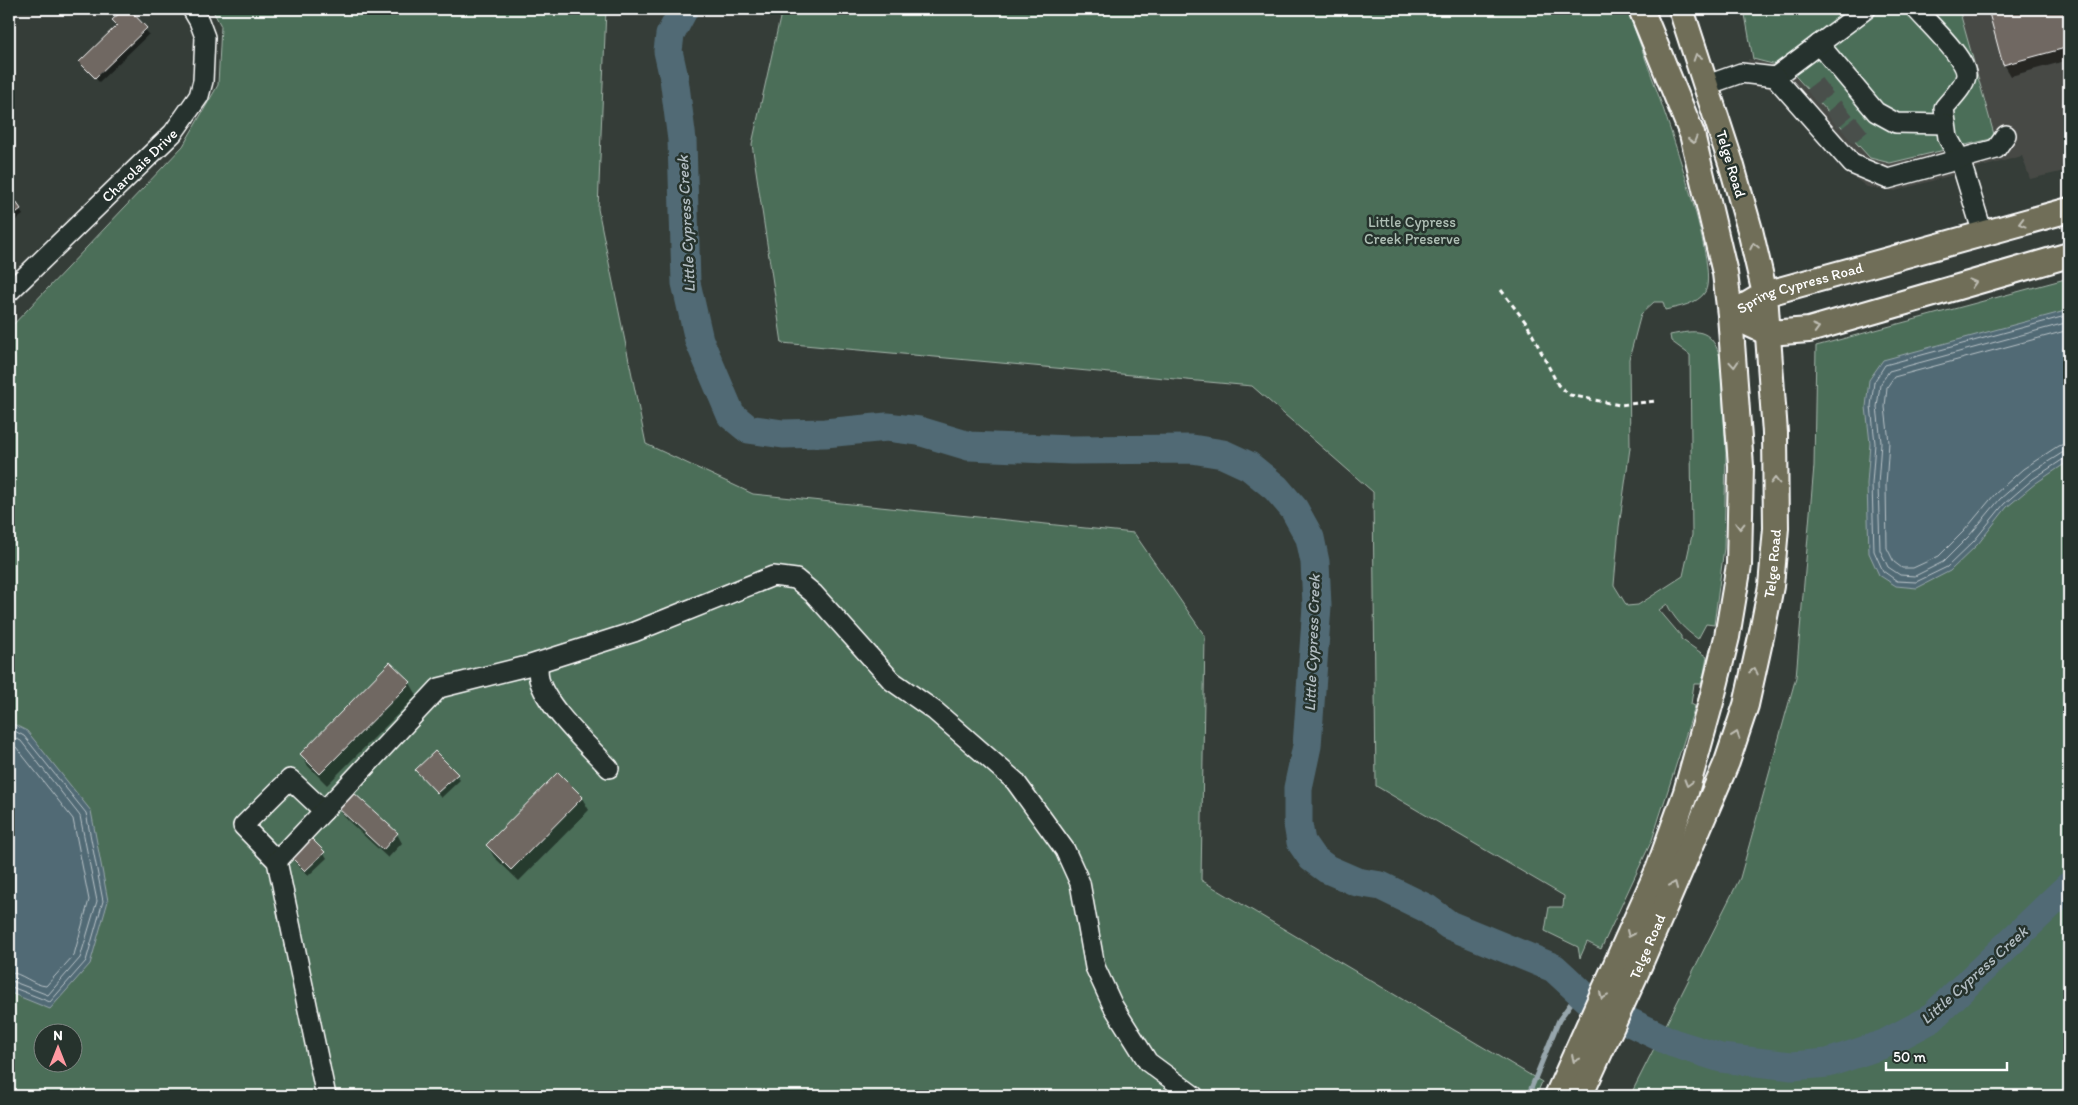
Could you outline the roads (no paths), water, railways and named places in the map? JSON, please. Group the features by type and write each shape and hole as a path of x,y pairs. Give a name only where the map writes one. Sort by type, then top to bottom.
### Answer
{"main road":[{"name":"Telge Road","path":"1624,973 1686,792 1711,702 1726,637 1739,565 1741,466 1730,315 1725,273 1692,134 1641,9"},
{"name":"Telge Road","path":"1580,1096 1601,1027 1624,973 1726,762 1746,705 1762,637 1771,586 1776,528 1775,433 1764,294 1750,230 1707,85 1680,9"},
{"name":"Spring Cypress Road","path":"1730,315 1764,294 2069,210"},
{"name":"Spring Cypress Road","path":"1730,315 1768,333 1809,330 2069,255"},
{"name":"Telge Road","path":"1557,1096 1601,1027"}],"street":[{"name":"Charolais Drive","path":"9,292 173,133 199,96 203,81 205,37 192,9"},
{"path":"1775,77 1866,9"},
{"path":"1916,9 1963,62 1966,74 1964,82 1944,108 1948,138 1960,159 1983,234"},
{"path":"1819,44 1838,77 1871,116 1896,122 1946,124"},
{"path":"1707,85 1741,73 1775,77 1806,101 1841,141 1852,164 1888,179 1996,149 2006,135"},
{"path":"277,861 439,688 538,663 634,632 773,576 796,579 825,605 892,681 935,712 1015,782 1064,850 1080,883 1095,967 1113,1006 1148,1062 1194,1096"},
{"path":"538,663 539,679 555,708 609,768"},
{"path":"324,811 290,779 243,826 277,861 326,1096"}],"water":[{"path":"2069,310 2069,461 2036,483 2007,507 1978,544 1950,571 1917,588 1896,586 1879,575 1869,553 1867,484 1870,443 1866,407 1869,380 1883,360"},
{"path":"9,722 27,731 91,811 108,901 90,964 50,1009 13,994 9,989"}],"waterway":[{"name":"Little Cypress Creek","path":"684,9 670,35 668,51 674,78 682,140 686,283 699,340 731,415 748,429 783,434 825,433 887,427 919,431 969,446 1071,450 1192,449 1223,454 1249,466 1276,488 1294,509 1310,538 1315,562 1317,606 1307,746 1298,788 1298,824 1301,842 1312,858 1327,869 1357,882 1381,886 1426,908 1449,925 1554,968 1594,1005 1673,1043 1721,1058 1792,1066 1828,1063 1884,1044 1929,1020 2069,886"},
{"path":"1528,1096 1559,1020 1579,992"}],"tunnel":[{"path":"1812,97 1833,81"},
{"path":"1832,120 1852,103"},
{"path":"1847,136 1867,120"}],"park label":[{"name":"Little Cypress Creek Preserve","path":"1412,230"}]}
